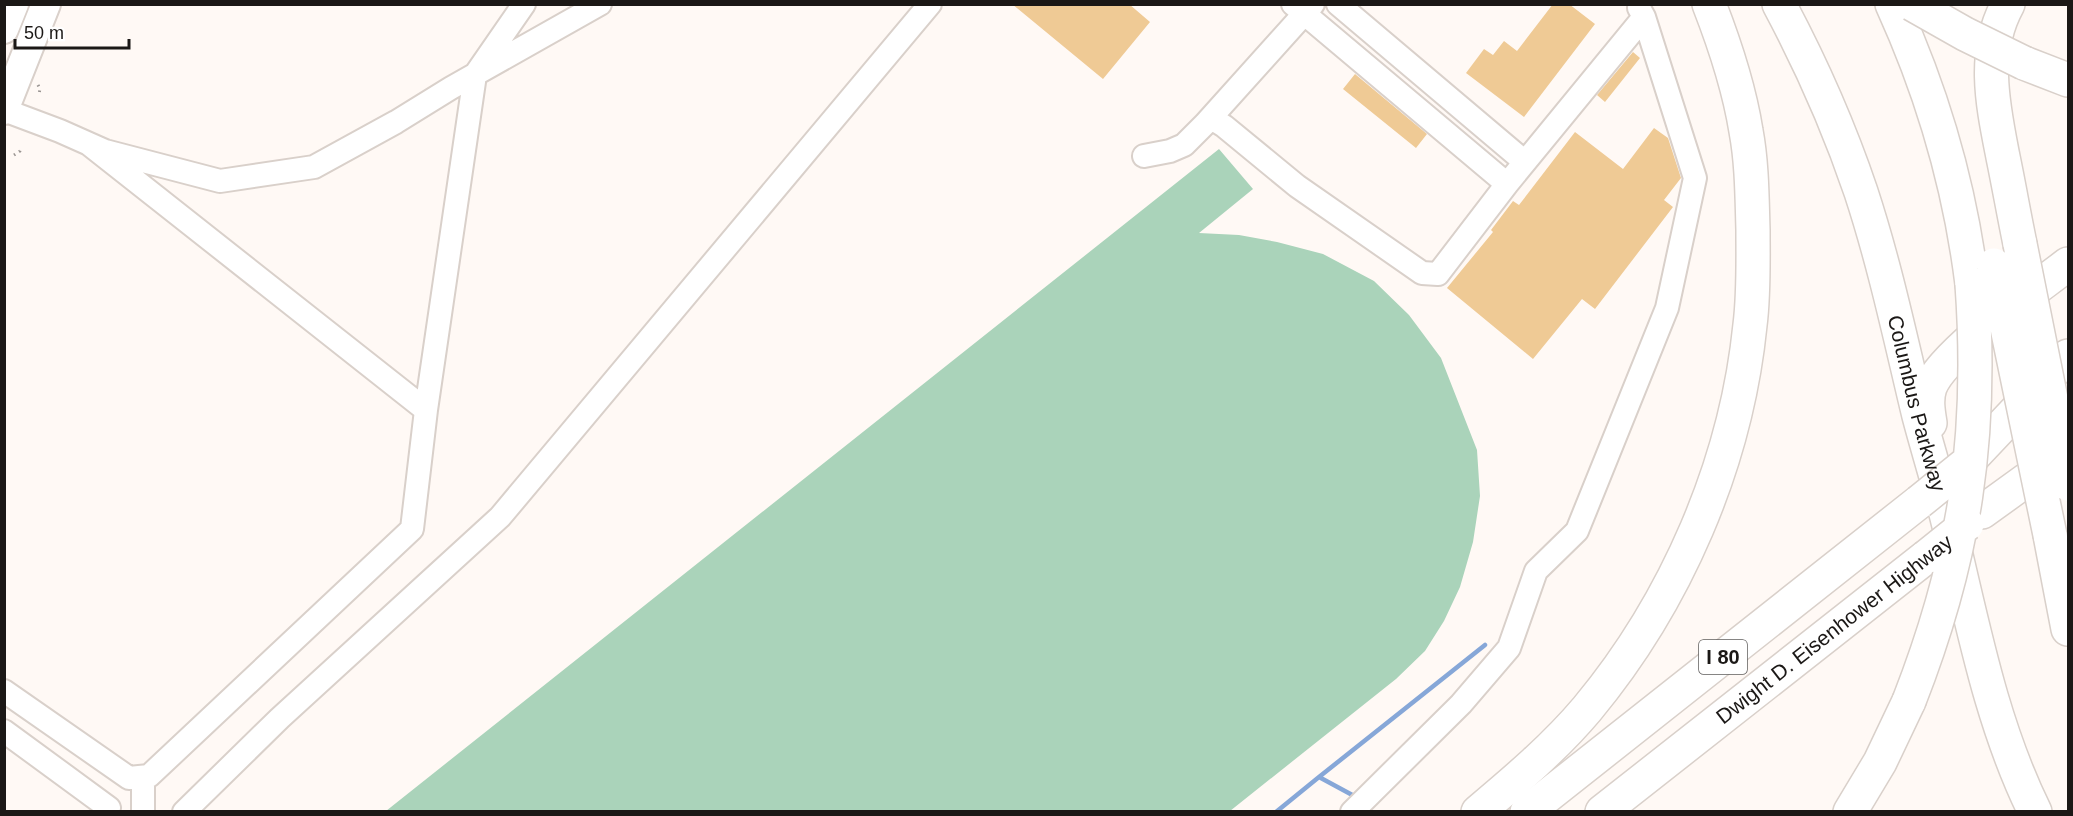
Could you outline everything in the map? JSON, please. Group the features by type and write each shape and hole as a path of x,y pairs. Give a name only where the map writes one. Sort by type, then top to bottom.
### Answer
{"highway":[{"path":"1478,812 1531,766 1568,729 1586,710 1623,662 1684,557 1725,451 1740,393 1750,326 1753,260 1751,177 1740,100 1709,4"},
{"name":"Columbus Parkway","path":"1779,4 1829,108 1861,193 1922,424 1941,482 1995,713 2009,754 2035,812"},
{"path":"1892,4 1920,69 1942,134 1958,200 1983,275 2050,535 2068,629"},
{"path":"1851,812 1880,762 1909,701 1947,591 1967,498 1973,448 1983,275 1973,174 1960,130 1930,62 1897,4"},
{"path":"1912,4 1965,34 2024,63 2068,80"},
{"path":"2008,4 1994,41 1991,86 1996,122 2068,484"},
{"path":"1941,482 1927,399 1931,384 1943,368 1975,338 2068,264"},
{"path":"1941,482 2068,356"},
{"name":"I 80","path":"1527,812 2068,383"},
{"name":"Dwight D. Eisenhower Highway","path":"1602,812 1982,512 2068,449"}],"main road":[{"path":"4,29 14,4"},
{"path":"4,110 46,4"}],"street":[{"path":"4,731 108,810 136,778 149,776 412,529 426,410 475,75 524,4"},
{"path":"4,110 105,151 220,181 314,167 600,4"},
{"path":"184,812 280,718 500,517 930,4"},
{"path":"1338,4 1525,162"},
{"path":"1144,156 1170,151 1184,145 1211,118 1303,8 1507,184"},
{"path":"1211,118 1297,186 1422,273 1438,274 1640,11"},
{"path":"1352,812 1461,704 1509,648 1536,571 1577,531 1667,308 1695,177 1640,11"},
{"path":"89,144 426,410"},
{"path":"4,691 64,733 136,778 143,812"},
{"path":"43,760 64,733"}],"path":[{"path":"14,155 20,151 21,147"}],"green space":[{"path":"1219,149 1253,189 1199,233 1239,235 1323,254 1374,281 1409,315 1441,358 1477,450 1480,496 1473,542 1460,587 1444,621 1425,651 1396,679 1230,811 386,811"}],"building":[{"path":"1012,4 1129,4 1150,22 1103,79"},
{"path":"1553,4 1569,4 1595,24 1524,117 1466,73 1484,49 1493,55 1504,41 1517,51"},
{"path":"1633,52 1640,58 1605,102 1597,95"},
{"path":"1355,74 1427,134 1416,148 1343,89"},
{"path":"1654,128 1668,138 1681,178 1664,200 1673,207 1595,309 1582,299 1533,359 1447,288 1493,232 1491,230 1513,201 1519,205 1575,132 1623,169"}],"waterway":[{"path":"1319,777 1485,645"},
{"path":"1276,812 1319,777 1356,797"}]}
